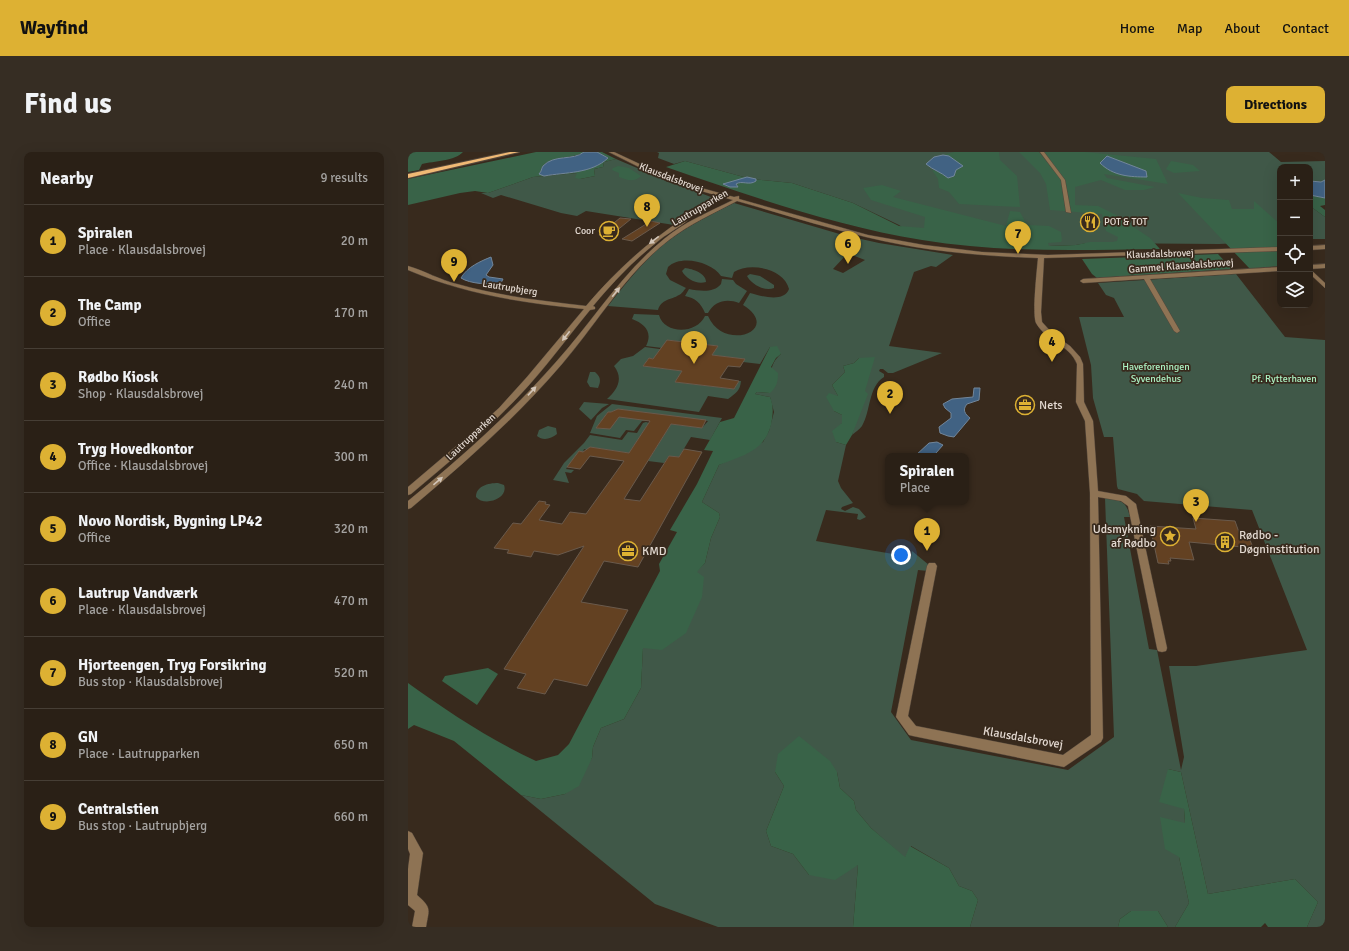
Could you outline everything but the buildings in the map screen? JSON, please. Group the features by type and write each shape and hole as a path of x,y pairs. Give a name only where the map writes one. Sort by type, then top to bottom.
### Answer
{"main road":[{"path":"408,176 517,152"}],"street":[{"name":"Klausdalsbrovej","path":"611,152 680,183 728,198"},
{"name":"Klausdalsbrovej","path":"622,152 664,171 736,198 826,226 889,241 931,248 982,254 1041,256 1277,249"},
{"path":"1042,152 1063,180 1069,212"},
{"name":"Lautrupparken","path":"408,492 470,438 530,380 617,273 648,244 688,218 728,198 736,198"},
{"name":"Lautrupparken","path":"408,506 452,468 516,407 559,362 633,270 667,239 693,222 736,198"},
{"path":"1313,248 1325,247"},
{"name":"Klausdalsbrovej","path":"932,566 902,717 913,731 1064,761 1097,738 1094,493 1089,421 1080,402 1080,364 1078,358 1068,347 1051,335 1039,322 1038,312 1041,256"},
{"path":"1313,267 1325,266"},
{"name":"Lautrupbjerg","path":"408,268 433,279 493,296 517,300 602,308"},
{"name":"Gammel Klausdalsbrovej","path":"1083,282 1277,269"},
{"path":"1311,272 1325,286"},
{"path":"1146,277 1177,331"},
{"path":"1094,493 1123,498 1132,504 1162,648"},
{"path":"408,837 417,853 410,898 422,908 419,927"}],"green space":[{"path":"408,152 463,152 450,159 422,164 419,170 408,172"},
{"path":"536,152 584,152 574,156 549,161 541,170 540,174 544,176 533,177 488,193 475,191 460,193 408,205 408,179"},
{"path":"597,152 602,152 616,159 604,162 603,167 594,169 595,176 580,179 575,178 577,173 544,176 585,170 608,158"},
{"path":"657,152 1269,152 1281,162 1325,161 1325,180 1321,182 1313,181 1313,164 1277,164 1277,241 1219,244 1087,243 1049,246 912,234 899,225 853,203 792,183 751,179 685,161 674,164 658,158 659,153"},
{"path":"954,152 999,152 1000,160 1017,176 1020,207 959,204 949,192 939,188 938,179 932,170 941,172 949,156 943,155"},
{"path":"1019,152 1085,152 1156,159 1168,184 1104,174 1107,178 1155,187 1144,190 1125,190 1101,180 1075,187 1075,205 1098,206 1116,215 1150,238 1160,249 1010,249 922,240 857,227 793,209 666,167 685,161 751,179 792,183 853,203 899,226 924,228 925,217 871,200 863,188 882,185 901,191 893,197 1006,226 1010,211 1020,212 1027,225 1049,226 1061,232 1061,242 1048,243 1049,246 1117,241 1118,237 1106,231 1102,214 1050,210 1046,184 1040,173"},
{"path":"616,159 719,200 674,225 586,211 577,216 561,213 501,195 493,198 481,193 488,193 533,177 577,173 580,179 595,176 594,169 603,167 604,162"},
{"path":"1171,161 1193,165 1200,171 1174,173 1166,169"},
{"path":"618,166 629,168 641,176 636,180 628,180 619,177 619,173 612,170"},
{"path":"1178,193 1202,198 1229,200 1232,209 1254,209 1254,201 1277,221 1277,266 1250,269"},
{"path":"1313,196 1325,198 1325,205 1320,206 1325,210 1325,217 1313,208"},
{"path":"734,203 843,235 879,243 953,255 936,267 931,266 914,272 889,346 942,353 893,373 888,373 883,369 880,369 879,371 884,374 884,377 879,381 872,393 862,426 852,435 865,391 859,358 854,363 843,366 845,372 832,385 838,396 834,411 842,415 842,423 836,442 846,445 838,481 841,488 853,503 842,507 841,509 845,511 853,507 859,509 866,517 860,520 857,519 858,514 826,510 816,541 911,557 912,551 929,565 928,571 918,570 891,712 911,740 1068,770 1114,737 1105,498 1125,504 1130,517 1124,517 1149,649 1157,650 1181,770 1184,757 1169,666 1196,666 1307,650 1252,510 1144,501 1137,494 1118,489 1113,437 1104,437 1093,398 1091,365 1079,317 1124,317 1114,298 1106,295 1098,283 1236,274 1285,337 1325,340 1325,927 1307,927 1318,902 1295,879 1208,894 1181,772 1168,769 1184,809 1185,823 1179,857 1189,903 1175,927 1168,927 1158,911 1131,911 1120,919 1118,927 970,927 978,900 972,891 959,886 949,868 911,846 905,858 871,828 856,810 854,801 840,788 837,772 775,772 784,786 766,831 771,846 793,854 809,875 858,865 853,927 718,927 655,904 521,795 541,799 565,794 592,758 593,747 601,728 624,719 641,688 643,647 696,572 705,563 711,538 720,517 719,513 702,502 719,465 763,442 769,431 774,412 770,397 755,394 757,392 770,393 770,377 772,367 774,362 781,354 770,347 760,364 743,362 744,359 712,355 718,346 668,340 662,348 646,346 649,337 646,329 641,323 632,319 634,314 659,315 667,326 680,330 695,327 705,316 708,316 716,327 726,333 737,335 746,334 754,329 757,322 754,314 743,305 750,293 760,296 782,296 789,289 786,282 780,276 765,269 748,267 734,272 732,278 721,276 711,267 696,261 680,261 668,267 666,274 670,280 686,288 682,293 661,304 658,310 608,306 636,272 663,245 692,225","holes":["846,255 852,255 865,260 843,273 833,269"]},
{"path":"1313,208 1325,217 1325,239 1313,239"},
{"path":"1218,254 1232,269 1097,278 1092,274 1082,259"},
{"path":"685,268 695,270 704,276 706,282 699,283 689,279 682,271"},
{"path":"750,274 760,276 774,285 774,288 767,289 755,284 747,276"},
{"path":"722,279 733,280 736,284 747,291 739,303 726,301 717,303 708,313 705,313 702,306 692,298 685,296 689,289 702,291 715,289 721,284"},
{"path":"777,346 781,354 776,358 771,367 778,373 776,386 770,393 757,392 755,394 770,397 773,407 771,425 768,434 758,447 744,455 719,465 702,502 719,513 720,517 711,538 705,563 697,572 704,577 702,597 686,633 662,650 643,648 641,688 624,719 601,728 593,747 592,758 579,786 565,794 541,799 521,795 454,741 414,725 408,729 408,683 470,725 536,761 558,755 569,744 660,571 659,564 677,532 670,530 697,484 713,451 704,450 720,422 734,418 770,347"},
{"path":"645,347 674,351 667,360 649,358 643,366 682,371 675,382 734,389 739,381 741,381 739,390 728,399 708,396 699,412 607,399 614,392 619,380 619,375 614,366 621,359 633,356"},
{"path":"875,357 865,391 868,394 852,435 846,445 836,442 832,431 842,423 842,415 834,411 826,397 829,393 838,396 832,385 845,372 843,366 854,363 859,358"},
{"path":"590,372 595,372 599,377 600,381 598,388 590,387 587,382"},
{"path":"584,402 609,404 602,408 591,420 579,409"},
{"path":"612,404 722,418 710,440 691,437 679,457 669,456 664,463 648,461 671,424 702,428 708,421 618,409 608,412 596,428 603,429 604,427 610,429 617,416 650,421 642,421 634,431 626,430 620,438 590,433 597,416"},
{"path":"643,423 649,423 629,453 590,447 588,450 584,449 583,452 579,451 566,469 574,470 571,473 565,472 569,483 553,480 564,463 590,435 622,440 628,432 637,433"},
{"path":"548,426 556,428 557,434 547,439 539,438 537,436 539,430"},
{"path":"498,483 504,485 505,490 499,498 484,501 476,497 478,490 483,486"},
{"path":"488,668 498,674 477,705 442,681 445,676"},
{"path":"799,736 830,761 837,772 840,788 854,801 856,810 871,828 905,857 910,846 949,868 959,886 972,891 978,900 970,927 853,927 858,865 835,880 809,875 793,854 771,846 766,831 784,786 775,772 778,754"},
{"path":"1168,769 1181,772 1208,894 1295,879 1318,902 1307,927 1268,927 1265,923 1261,927 1175,927 1189,903 1179,857 1165,849 1160,817 1185,823 1184,809 1159,802"},
{"path":"1131,911 1158,911 1168,927 1118,927 1120,919"}],"water":[{"path":"584,152 597,152 608,158 594,167 578,172 544,176 539,174 547,162 580,155"},
{"path":"943,155 949,156 963,166 956,170 954,176 948,178 926,164 934,157"},
{"path":"1107,156 1146,171 1147,177 1134,177 1110,171 1100,163"},
{"path":"747,177 756,179 756,181 751,183 738,183 736,184 738,187 730,187 723,184"},
{"path":"1325,180 1325,198 1313,196 1313,181 1321,182"},
{"path":"491,257 493,265 486,275 489,277 503,279 501,283 481,284 470,282 461,278 470,268"},
{"path":"974,388 980,388 979,400 967,404 964,410 970,418 954,437 940,433 939,427 951,418 951,413 943,404 952,399 973,397"},
{"path":"937,442 943,445 936,453 918,453 929,443"}],"place":[{"name":"POT & TOT","path":"1090,222"},
{"name":"GN","path":"647,227"},
{"name":"Coor","path":"609,231"},
{"name":"Hjorteengen, Tryg Forsikring","path":"1018,254"},
{"name":"Lautrup Vandværk","path":"848,264"},
{"name":"Centralstien","path":"454,282"},
{"name":"Tryg Hovedkontor","path":"1052,362"},
{"name":"Novo Nordisk, Bygning LP42","path":"694,364"},
{"name":"Nets","path":"1025,405"},
{"name":"The Camp","path":"890,414"},
{"name":"Rødbo Kiosk","path":"1196,522"},
{"name":"Udsmykning af Rødbo","path":"1170,536"},
{"name":"Rødbo - Døgninstitution","path":"1225,542"},
{"name":"KMD","path":"628,551"},
{"name":"Spiralen","path":"927,551"}],"park label":[{"name":"Haveforeningen Syvendehus","path":"1156,372"},
{"name":"Pf. Rytterhaven","path":"1284,379"}]}
